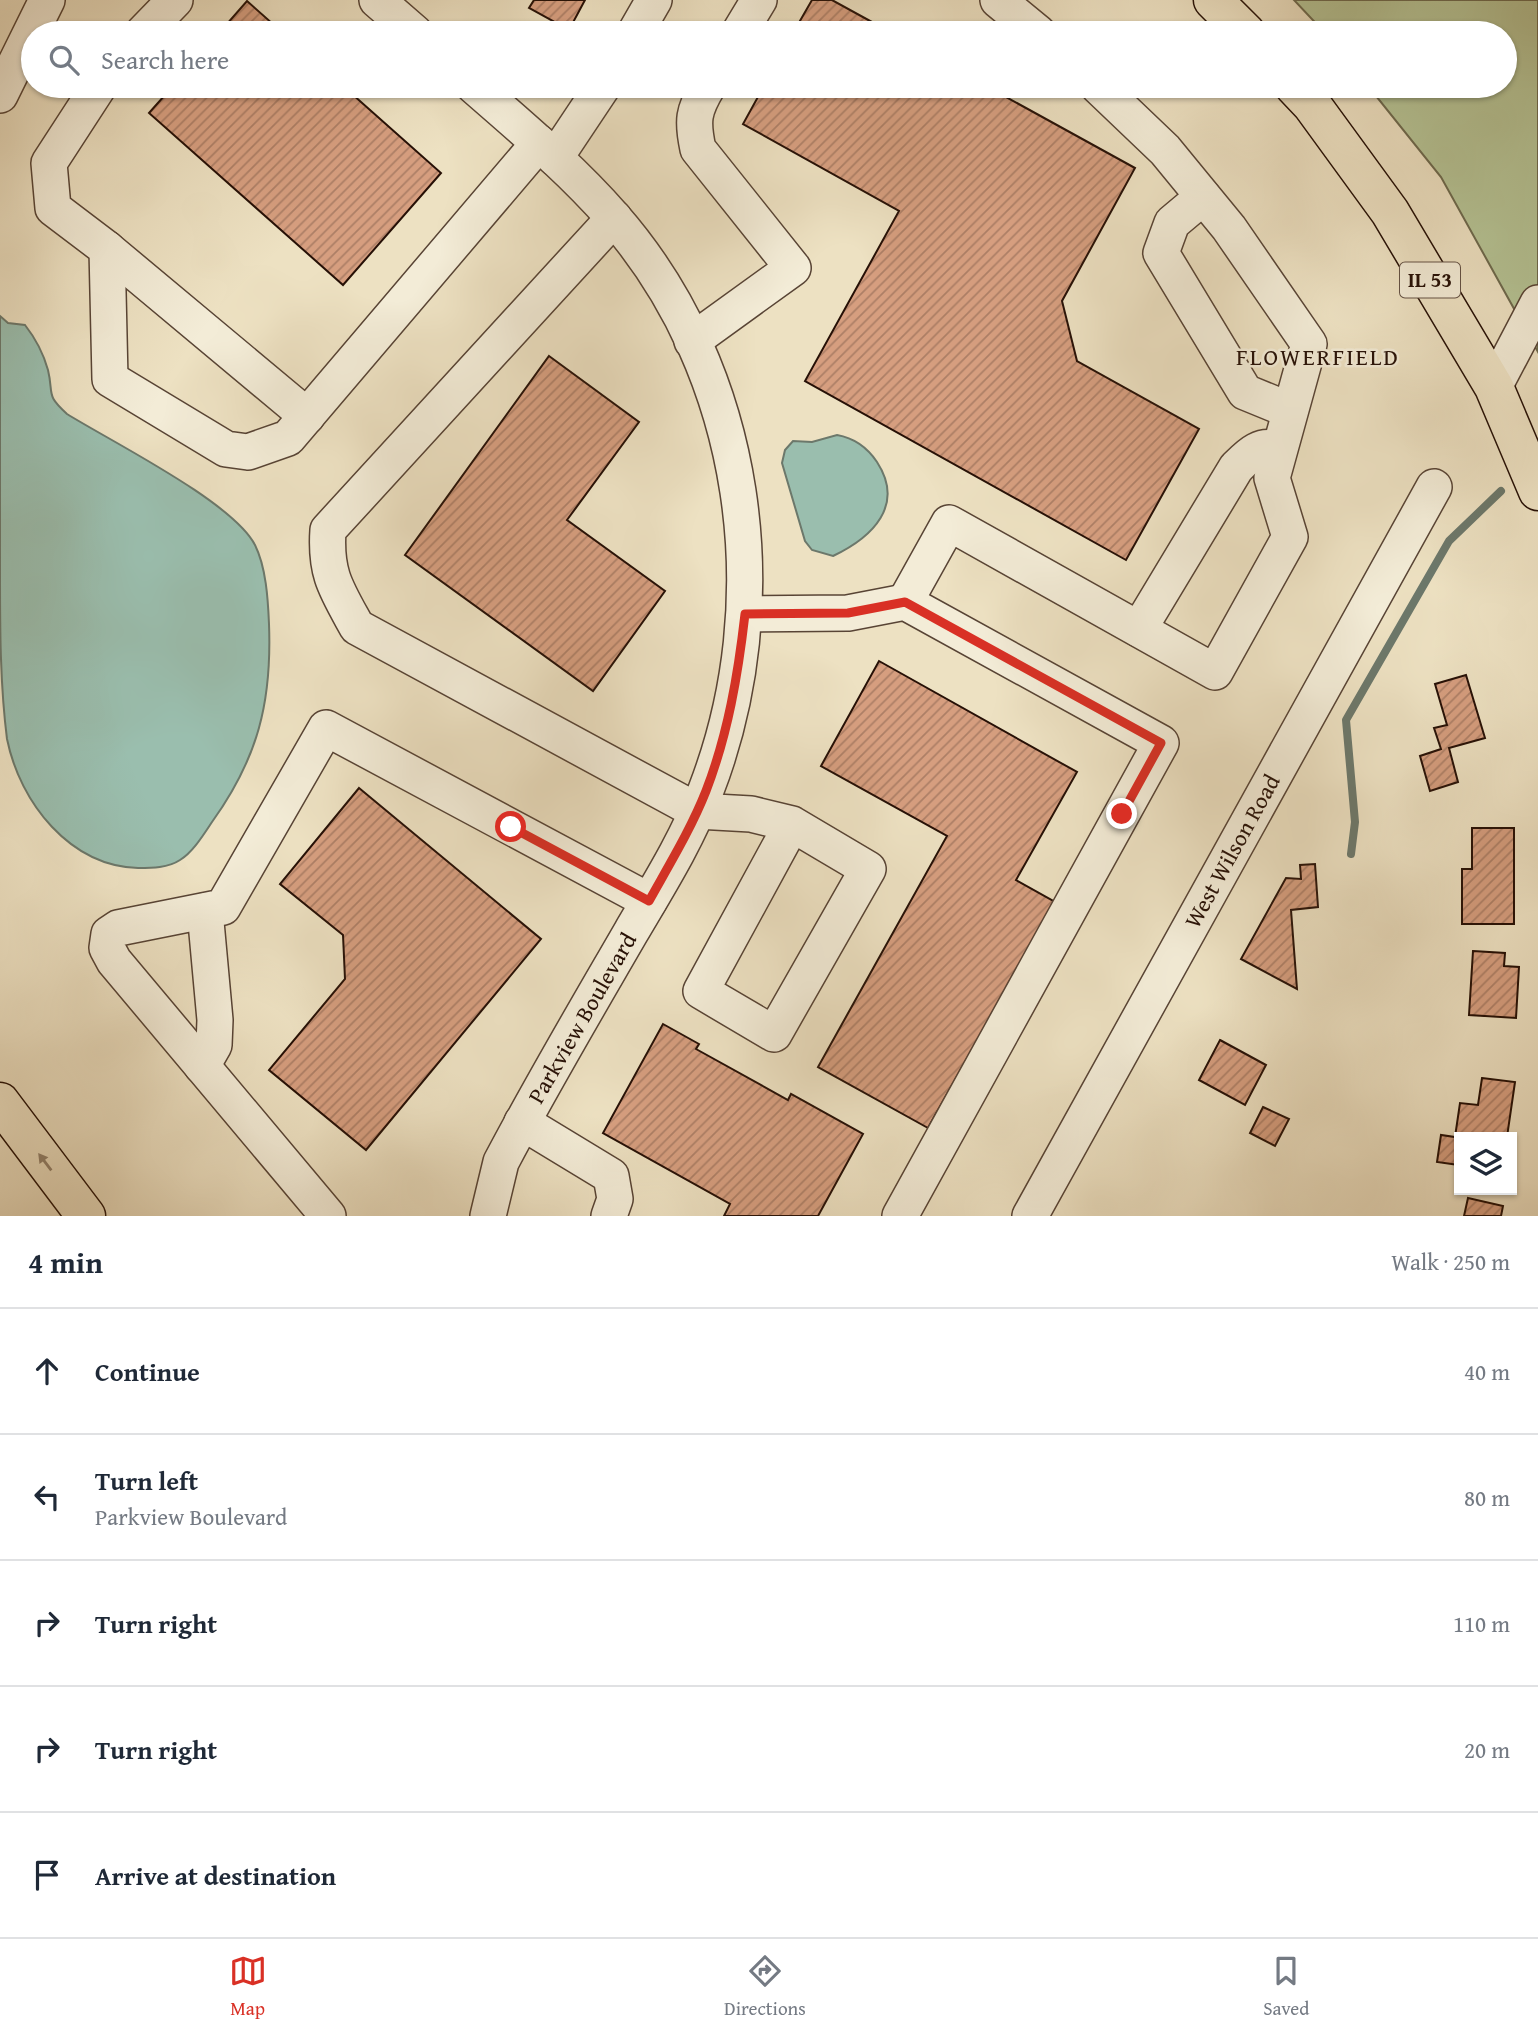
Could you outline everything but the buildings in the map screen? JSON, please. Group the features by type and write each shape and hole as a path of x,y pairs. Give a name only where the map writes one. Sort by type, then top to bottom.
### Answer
{"main road":[{"path":"1213,0 1234,21"},
{"name":"IL 53","path":"1303,98 1390,212 1493,387 1538,491"},
{"path":"0,1102 86,1216"}],"street":[{"path":"36,21 47,0"},
{"path":"155,21 175,0"},
{"path":"377,0 401,21"},
{"path":"642,21 654,0"},
{"path":"746,21 759,0"},
{"path":"998,0 1023,21"},
{"path":"0,94 21,52"},
{"path":"91,98 49,163 52,208 107,249 307,416"},
{"name":"Parkview Boulevard","path":"487,98 547,151 614,218 667,293 692,341 726,425 744,536 745,614 738,678 723,740 696,811 649,901 522,1122 501,1163 488,1216"},
{"path":"107,249 110,379 226,449 248,452 288,438 593,98"},
{"path":"692,341 793,268 698,149 694,127 695,106 700,98"},
{"path":"905,602 949,523 1215,672 1290,537 1272,478 1308,344 1229,228 1165,150 1111,98"},
{"path":"1203,197 1172,223 1161,253 1245,392 1289,410"},
{"path":"614,218 328,530 326,560 338,592 357,627 696,811 751,814 792,824 868,869 774,1034 701,991 792,824"},
{"path":"1493,387 1538,303"},
{"path":"1139,629 1236,468 1252,451 1271,447 1279,450"},
{"name":"West Wilson Road","path":"1030,1216 1434,487"},
{"path":"745,614 848,613 905,602 1161,743 901,1216"},
{"path":"328,1216 114,961 107,948 109,934 118,928 223,907 326,728 649,901"},
{"path":"202,1066 214,1045 215,1020 205,911"},
{"path":"522,1122 611,1177 615,1199 609,1216"}],"shaded area":[{"path":"1294,0 1538,0 1538,352 1441,177 1378,98 1517,98 1517,21 1314,21"},
{"path":"0,316 8,323 25,325 33,335 46,363 53,398 67,414 170,474 223,510 255,545 262,563 268,604 269,652 268,679 259,728 241,775 228,798 194,848 185,857 170,865 138,868 113,865 70,843 52,827 36,807 23,786 14,763 7,739 1,655"},
{"path":"837,435 860,444 869,452 885,478 888,492 886,506 872,529 833,556 812,550 805,541 782,463 785,450 793,441 812,442"}],"waterway":[{"path":"1351,854 1355,822 1346,720 1449,541 1501,491"}],"district":[{"name":"FLOWERFIELD","path":"1318,357"}],"route":[{"path":"511,827 649,901 705,792 723,740 738,678 745,614 848,613 905,602 1161,743 1122,814"}]}
